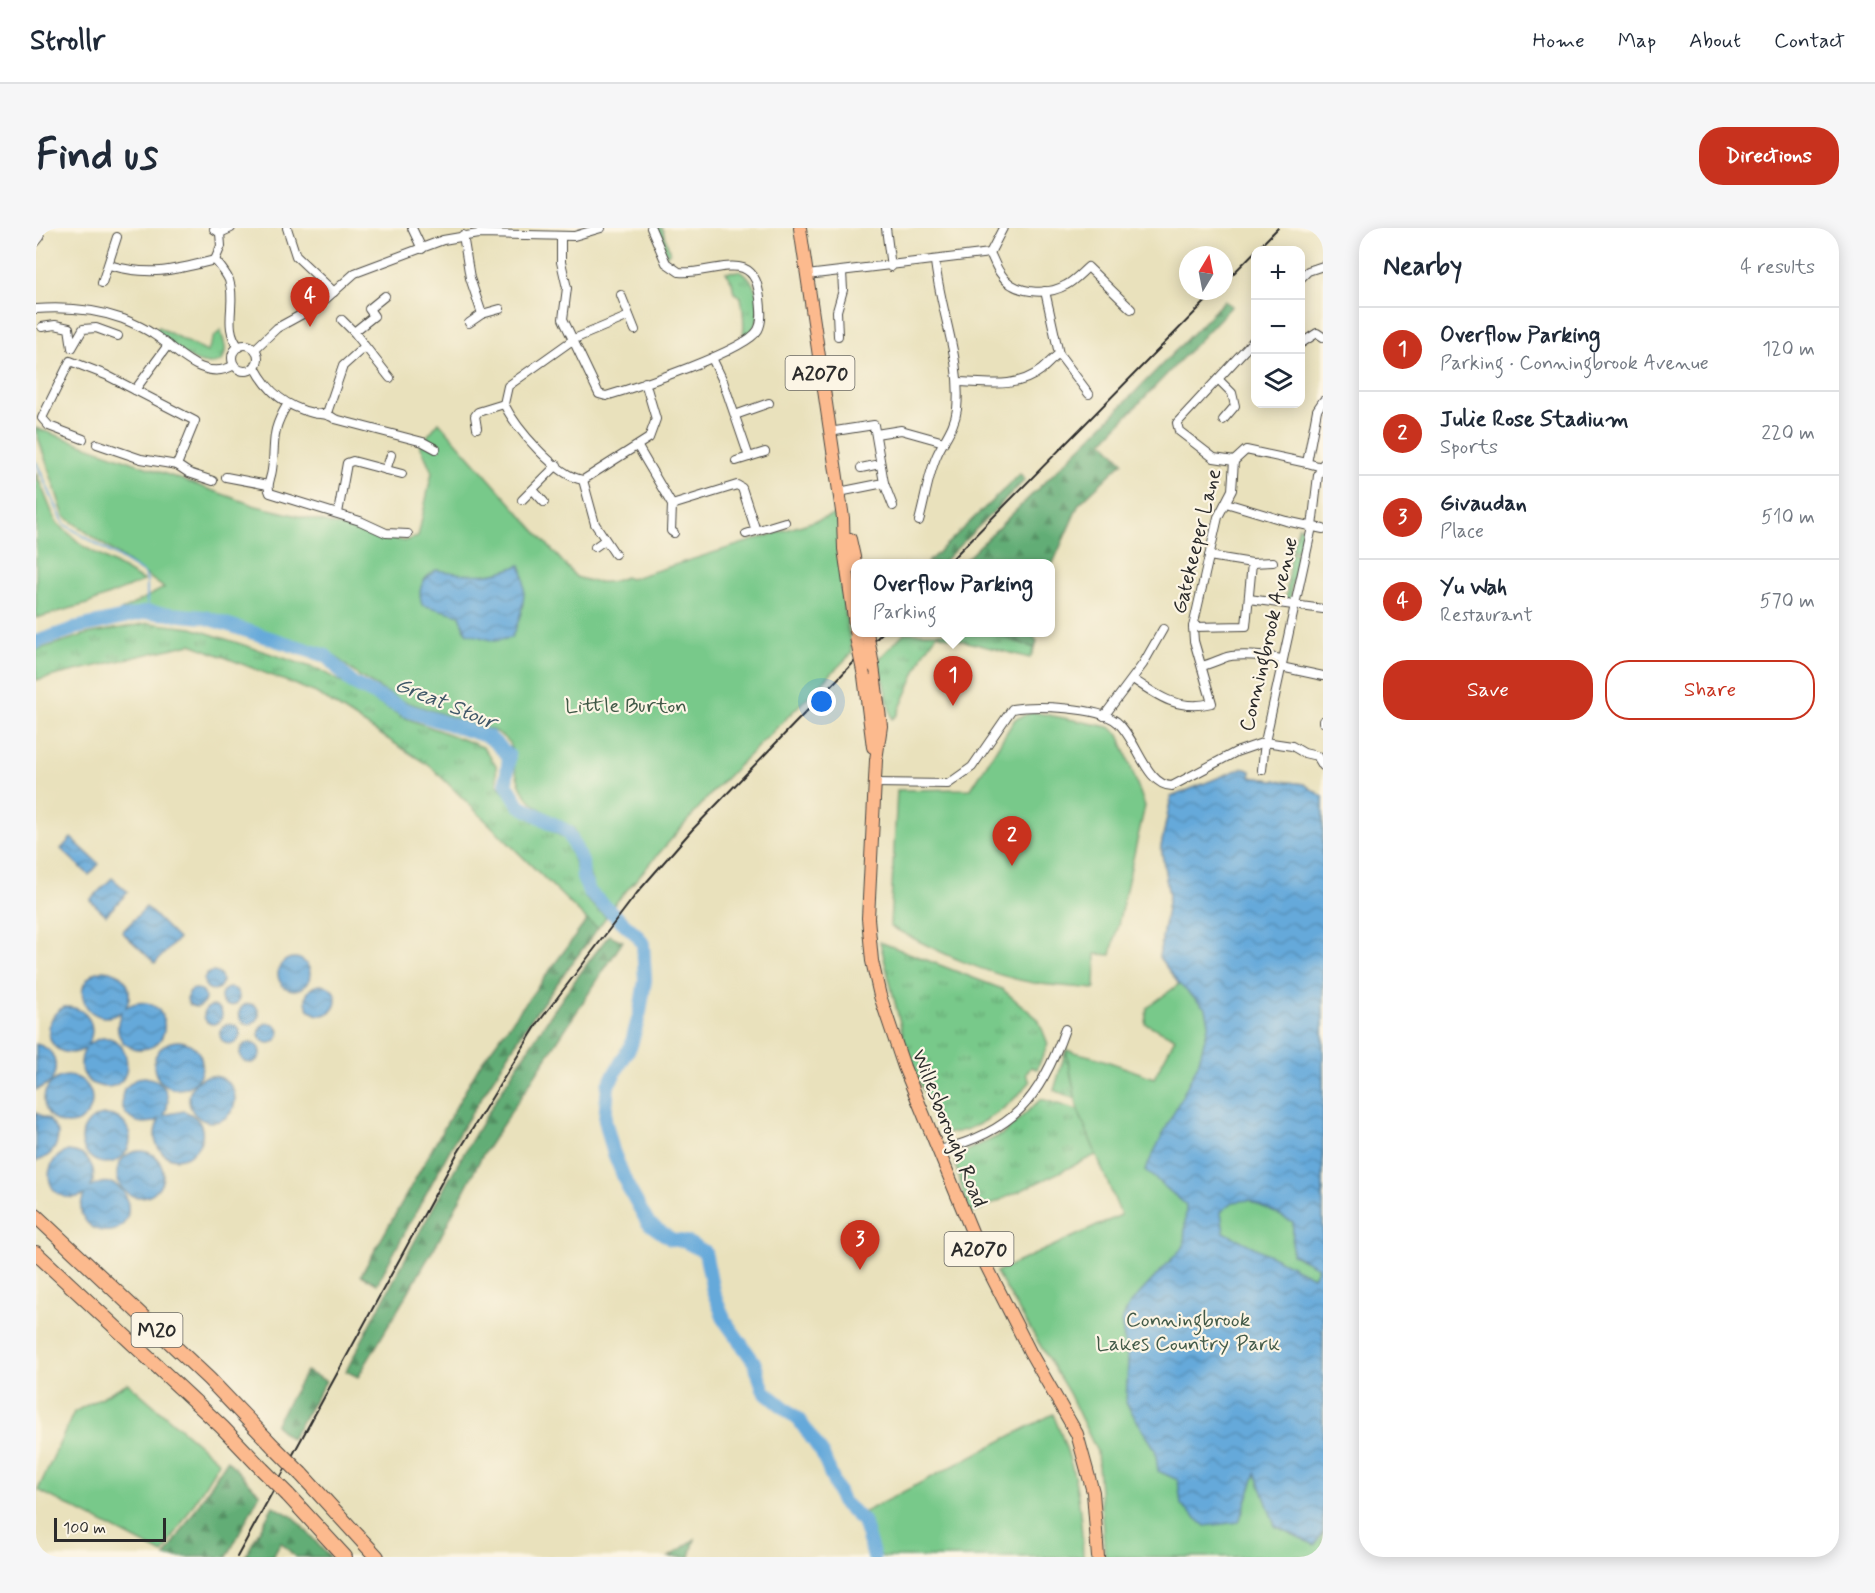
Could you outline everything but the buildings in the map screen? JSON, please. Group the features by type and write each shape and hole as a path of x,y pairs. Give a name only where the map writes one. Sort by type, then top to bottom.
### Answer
{"highway":[{"name":"M20","path":"36,1216 209,1379 377,1557"},
{"name":"M20","path":"36,1253 222,1427 345,1557"}],"main road":[{"name":"Willesborough Road","path":"800,228 829,432 843,518 853,559"},
{"name":"Willesborough Road","path":"843,518 844,549 851,589"},
{"name":"Willesborough Road","path":"859,637 876,760"},
{"name":"Willesborough Road","path":"860,637 873,666 880,726 876,760 868,918 872,961 880,996 904,1067 939,1150 955,1197 1030,1352 1077,1434 1093,1492 1098,1557"}],"street":[{"path":"215,260 221,246 217,231 231,228"},
{"path":"287,228 296,256 334,292"},
{"path":"412,228 422,249"},
{"path":"255,349 277,328 319,305 355,273 443,240 463,235 561,237 601,228"},
{"path":"561,237 561,262 567,286 563,315 601,396 607,396 712,358 756,332 761,313 755,279 744,268 679,272 666,263 651,228"},
{"path":"886,228 891,267"},
{"path":"990,253 1003,228"},
{"path":"463,235 470,278 482,314"},
{"path":"102,283 117,237"},
{"path":"807,275 891,267 990,253"},
{"path":"990,253 1001,275 1010,284 1028,291 1045,291 1066,285 1088,267 1131,309"},
{"path":"109,265 141,273 159,273 215,260"},
{"path":"215,260 229,281 232,302 229,327 239,346"},
{"path":"919,521 936,457 955,422 959,382 942,312 935,261"},
{"path":"1305,275 1323,266"},
{"path":"838,336 837,311 843,290 842,272"},
{"path":"1045,291 1059,354 1089,394"},
{"path":"621,295 635,330"},
{"path":"354,332 374,316 369,309 385,296"},
{"path":"36,309 64,307 109,315 137,326 168,345 186,360 201,367 227,369 234,365"},
{"path":"469,323 482,314 500,309"},
{"path":"629,316 574,339 508,386 504,404 523,432 557,465 568,475 583,480 649,438 656,424 645,382"},
{"path":"342,320 390,378"},
{"path":"42,327 55,325 69,328 72,348 70,362 42,418 49,426 83,439"},
{"path":"72,348 83,329 96,328 118,336"},
{"path":"1305,341 1317,333 1323,337"},
{"path":"1251,343 1177,423 1179,431 1214,458 1234,461 1246,450 1322,465"},
{"path":"135,390 168,345"},
{"path":"234,365 233,353 239,346 248,345 255,349 259,356 255,367"},
{"path":"327,413 340,370 364,347"},
{"path":"959,382 1022,382 1041,370 1059,354"},
{"path":"712,358 735,414 749,457"},
{"path":"70,362 106,375 195,421 177,465"},
{"path":"234,365 244,371 255,367"},
{"path":"255,367 271,390 287,405 316,413 327,413 335,418 423,442 436,449"},
{"path":"1218,379 1233,393 1235,406 1223,420"},
{"path":"1307,463 1317,410 1323,401"},
{"path":"735,414 769,403"},
{"path":"477,428 475,416 478,412 504,404"},
{"path":"287,405 274,431 272,470 268,485 270,493 282,499 338,513 386,533 408,534"},
{"path":"829,432 874,425 884,483 894,506"},
{"path":"876,434 901,430 944,442"},
{"path":"97,444 161,464 177,465 189,473 213,481"},
{"path":"638,447 672,505 671,531 674,533"},
{"path":"736,461 765,452"},
{"path":"386,470 392,455"},
{"path":"338,513 343,474 347,463 352,461 402,474"},
{"name":"Gatekeeper Lane","path":"1133,679 1166,699 1193,707 1212,703 1193,627 1218,517 1232,490 1234,461"},
{"path":"861,468 880,464"},
{"path":"522,500 557,465"},
{"name":"Conningbrook Avenue","path":"1104,716 1115,721 1131,736 1153,779 1163,786 1172,786 1236,753 1265,742 1312,527 1322,465"},
{"path":"226,477 268,485"},
{"path":"583,480 592,517 615,554"},
{"path":"839,492 884,483"},
{"path":"672,505 737,485 742,488 756,531"},
{"path":"533,490 544,501"},
{"path":"1226,503 1323,529"},
{"path":"746,534 784,522"},
{"path":"595,547 605,540"},
{"path":"1209,556 1252,563 1273,562"},
{"path":"1193,627 1246,626 1252,563"},
{"path":"1249,599 1323,609"},
{"name":"Gatekeeper Lane","path":"1104,716 1133,679 1163,629"},
{"path":"1202,666 1225,657 1269,656 1281,663 1323,676"},
{"path":"875,783 948,784 972,767 1012,709 1031,706 1062,708 1104,716"},
{"path":"1262,770 1265,742 1292,746 1304,753 1317,756 1323,766"},
{"path":"939,1150 965,1144 996,1128 1020,1111 1048,1074 1065,1029"}],"green space":[{"path":"657,228 662,228 670,252 666,256"},
{"path":"741,271 753,284 758,304 756,324 751,332 743,336 741,297 734,293 732,282 726,272"},
{"path":"1224,301 1232,306 1103,441 1123,462 1079,504 1055,559 966,559 1095,433"},
{"path":"158,327 207,352 214,337 221,330 225,348 222,361 213,364 204,363 186,356 154,331"},
{"name":"Little Burton","path":"439,422 576,577 589,581 607,582 625,577 630,579 837,514 842,592 852,653 717,787 613,906 595,891 574,828 545,812 527,796 517,776 510,743 497,732 400,700 360,677 332,654 200,612 152,610 107,618 164,588 64,516 36,431 36,428 256,506 404,541 418,537 432,472 420,445"},
{"path":"36,473 56,522 83,546 144,581 87,604 36,618"},
{"path":"1020,474 1025,480 946,559 931,559"},
{"path":"1299,526 1305,531 1299,551 1291,550"},
{"path":"1290,553 1300,554 1291,589 1291,600 1286,601"},
{"path":"149,623 192,628 320,670 403,717 483,747 496,765 497,784 518,809 567,840 586,899 606,917 598,928 587,920 430,766 316,693 191,644 36,680 36,650 87,634"},
{"path":"900,637 935,637 924,653 897,715 892,719 878,660"},
{"path":"949,637 1003,637 1035,648 1030,658"},
{"path":"1003,637 1034,637 1037,641 1035,648"},
{"path":"1033,712 1109,727 1119,734 1145,806 1111,955 1096,954 1095,989 1040,984 981,969 890,926 897,790 971,789 1015,719"},
{"name":"Conningbrook Lakes Country Park","path":"1242,768 1251,771 1250,777 1304,784 1323,797 1323,1557 1105,1557 1097,1452 1069,1393 996,1272 1121,1215 1078,1110 1066,1050 1098,1058 1154,1078 1175,1038 1145,1023 1147,1008 1179,984 1159,957 1169,896 1161,847 1171,797"},
{"path":"587,920 598,928 531,1019 459,1133 377,1284 361,1275 479,1066"},
{"path":"609,935 623,941 482,1156 439,1240 358,1377 346,1371 436,1202 500,1092 571,986"},
{"path":"880,942 1002,989 1038,1019 1048,1044 1037,1069 1031,1067 1026,1074 1030,1082 992,1117 970,1128 945,1134 910,1063"},
{"path":"1066,1050 1076,1099 1054,1090"},
{"path":"1041,1099 1078,1110 1098,1154 969,1215 955,1163 959,1154 1003,1134"},
{"path":"306,1371 326,1381 291,1439 275,1425"},
{"path":"128,1383 219,1462 163,1554 38,1490 74,1412"},
{"path":"1053,1414 1076,1484 1083,1557 883,1557 879,1554 864,1512"},
{"path":"227,1460 260,1494 227,1557 165,1557"},
{"path":"273,1506 295,1518 329,1557 295,1557 281,1542 272,1557 245,1557"},
{"path":"695,1539 690,1557 669,1557"}],"water":[{"path":"520,565 524,583 523,602 511,638 494,641 466,633 460,615 422,605 420,594 422,584 436,570 479,575"},
{"name":"Conningbrook Lakes Country Park","path":"1242,768 1251,771 1250,777 1304,784 1323,797 1323,1532 1315,1545 1275,1526 1256,1473 1239,1522 1205,1526 1181,1505 1178,1480 1158,1471 1155,1449 1126,1403 1128,1361 1121,1322 1130,1304 1184,1246 1186,1205 1145,1170 1198,1064 1209,1023 1206,1009 1179,984 1159,957 1169,896 1161,847 1171,797","holes":["1249,1200 1293,1222 1292,1254 1318,1267 1313,1277 1224,1232 1221,1212 1233,1202"]},
{"path":"71,838 99,864 89,875 61,849"},
{"path":"112,878 128,892 106,915 90,900"},
{"path":"146,907 178,939 155,963 122,932"},
{"path":"294,958 305,963 310,974 305,985 294,990 283,985 278,974 283,963"},
{"path":"103,970 117,974 126,982 129,993 126,1007 140,1003 151,1005 159,1011 164,1020 164,1030 161,1039 153,1046 134,1049 124,1043 118,1032 121,1012 109,1017 99,1016 90,1011 82,994 84,984 91,976"},
{"path":"209,972 217,972 222,977 220,988 209,990 204,985 204,977"},
{"path":"321,985 332,989 336,1000 332,1011 321,1015 310,1011 306,1000 310,989"},
{"path":"230,988 236,991 239,997 236,1003 230,1006 224,1003 221,997 224,991"},
{"path":"196,989 202,992 205,998 202,1004 196,1007 190,1004 187,998 190,992"},
{"path":"249,1004 256,1007 259,1014 256,1021 249,1024 242,1021 239,1014 242,1007"},
{"path":"209,1006 217,1006 222,1011 220,1022 209,1024 204,1019 204,1011"},
{"path":"64,1007 79,1010 89,1019 92,1031 87,1046 102,1038 114,1040 123,1048 126,1072 120,1082 108,1087 91,1083 81,1067 81,1058 85,1049 73,1053 63,1052 55,1047 50,1040 50,1022 55,1014"},
{"path":"269,1023 276,1026 279,1033 276,1040 269,1043 262,1040 259,1033 262,1026"},
{"path":"230,1024 237,1027 240,1034 237,1041 230,1044 223,1041 220,1034 223,1027"},
{"path":"178,1041 195,1048 202,1065 195,1082 178,1089 161,1082 154,1065 161,1048"},
{"path":"250,1043 257,1046 260,1053 257,1060 250,1063 243,1060 240,1053 243,1046"},
{"path":"36,1044 48,1049 54,1058 55,1070 51,1082 36,1090"},
{"path":"68,1076 85,1083 92,1100 85,1117 68,1124 51,1117 44,1100 51,1083"},
{"path":"212,1076 221,1077 229,1082 234,1090 234,1108 229,1116 221,1121 212,1122 203,1121 195,1116 190,1108 189,1099 190,1090 195,1082 203,1077"},
{"path":"145,1077 158,1082 166,1091 168,1102 164,1115 184,1111 197,1119 202,1129 201,1140 188,1156 178,1159 167,1156 158,1147 155,1133 159,1120 143,1123 130,1118 125,1112 122,1106 124,1089 137,1078"},
{"path":"36,1113 49,1119 58,1133 53,1151 36,1161"},
{"path":"106,1115 123,1122 130,1139 123,1156 106,1163 89,1156 82,1139 89,1122"},
{"path":"68,1151 81,1155 90,1163 94,1174 91,1187 105,1183 116,1185 124,1192 128,1203 128,1214 124,1223 115,1230 102,1231 87,1222 81,1209 84,1195 71,1198 61,1196 54,1190 49,1173 52,1164"},
{"path":"140,1151 156,1158 163,1174 156,1190 140,1197 124,1190 117,1174 124,1158"}],"waterway":[{"path":"36,462 64,524 144,573 147,580 147,612"},
{"name":"Great Stour","path":"36,642 79,627 147,612 204,617 326,656 352,683 406,710 489,737 509,756 506,783 519,805 568,832 582,862 583,878 590,893 637,935 643,944 645,980 640,1012 631,1045 608,1085 605,1120 613,1151 627,1185 648,1223 671,1239 686,1242 705,1252 713,1291 725,1321 754,1362 764,1391 799,1420 822,1453 842,1502 863,1521 874,1557"}],"railway":[{"path":"1233,274 1278,228"},
{"path":"952,559 1207,300"},
{"path":"237,1557 457,1154 538,1023 637,893 692,830 878,637"}],"place":[{"name":"Yu Wah","path":"310,327"},
{"name":"Overflow Parking","path":"953,706"},
{"name":"Julie Rose Stadium","path":"1012,866"},
{"name":"Givaudan","path":"860,1270"}]}
